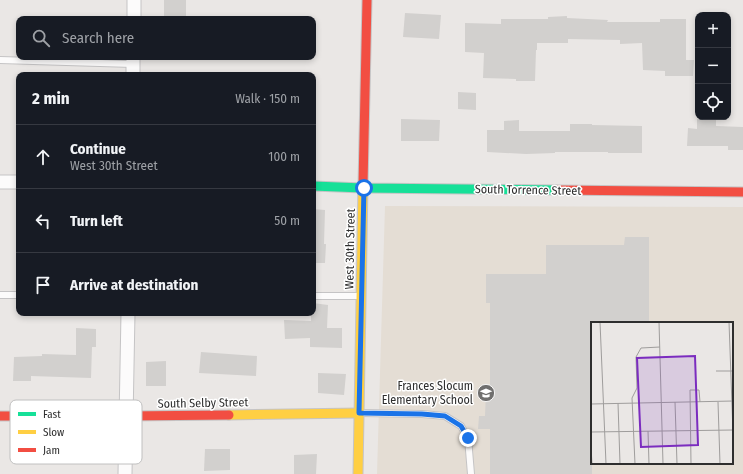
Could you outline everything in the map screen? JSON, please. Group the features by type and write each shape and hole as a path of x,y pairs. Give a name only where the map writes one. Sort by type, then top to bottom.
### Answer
{"street":[{"path":"134,0 134,16"},
{"name":"West 30th Street","path":"358,474 367,0"},
{"path":"0,182 16,182"},
{"name":"South Torrence Street","path":"316,186 364,188 743,192"},
{"path":"126,400 128,316"},
{"name":"South Selby Street","path":"142,416 359,413"},
{"path":"125,464 125,474"}],"lane":[{"path":"0,60 133,65"},
{"path":"0,295 16,295"},
{"path":"316,296 362,296"},
{"path":"359,413 445,416 461,426 468,438 470,474"}],"shaded area":[{"name":"Frances Slocum Elementary School","path":"385,206 743,207 743,474 377,474"}],"building":[{"path":"164,0 186,0 186,16 164,16"},
{"path":"405,13 441,15 439,39 403,37"},
{"path":"567,16 567,18 608,20 607,22 660,22 660,19 686,19 686,60 694,60 693,76 665,76 665,71 643,70 642,43 620,44 620,40 568,39 568,43 537,43 535,81 483,78 484,53 465,52 465,23 501,24 501,19 548,19 548,17"},
{"path":"458,92 476,93 476,110 458,109"},
{"path":"401,119 440,120 439,141 401,141"},
{"path":"519,120 519,131 570,131 570,124 642,126 642,153 555,152 526,154 487,152 487,130 504,130 504,121"},
{"path":"697,120 716,120 716,126 743,127 743,150 728,150 728,146 687,146 688,128 697,129"},
{"path":"316,209 325,210 325,263 316,263"},
{"path":"625,237 649,237 649,322 591,322 592,474 490,474 490,429 478,429 479,416 485,416 486,392 490,392 490,303 486,303 486,274 546,274 546,245 624,245"},
{"path":"316,303 328,305 327,328 342,328 342,348 310,347 310,338 285,339 284,320 311,321 311,316 316,316"},
{"path":"76,328 96,329 96,347 92,347 91,378 31,376 31,381 13,381 14,357 42,356 42,354 76,355"},
{"path":"201,352 257,356 256,376 199,373"},
{"path":"166,361 166,386 146,386 146,362"},
{"path":"318,373 346,374 344,395 318,393"},
{"path":"205,449 230,449 230,470 204,471"},
{"path":"317,454 316,474 294,474 294,455"}],"traffic: fast":[{"path":"316,186 556,190"}],"traffic: slow":[{"path":"358,474 363,185"},
{"path":"229,415 359,413"}],"traffic: jam":[{"path":"363,185 367,0"},
{"path":"556,190 743,192"},
{"path":"142,416 229,415"},
{"path":"0,416 10,416"}],"place":[{"name":"Frances Slocum Elementary School","path":"486,393"}],"route":[{"path":"364,188 359,413 445,416 461,426 468,438"}]}
